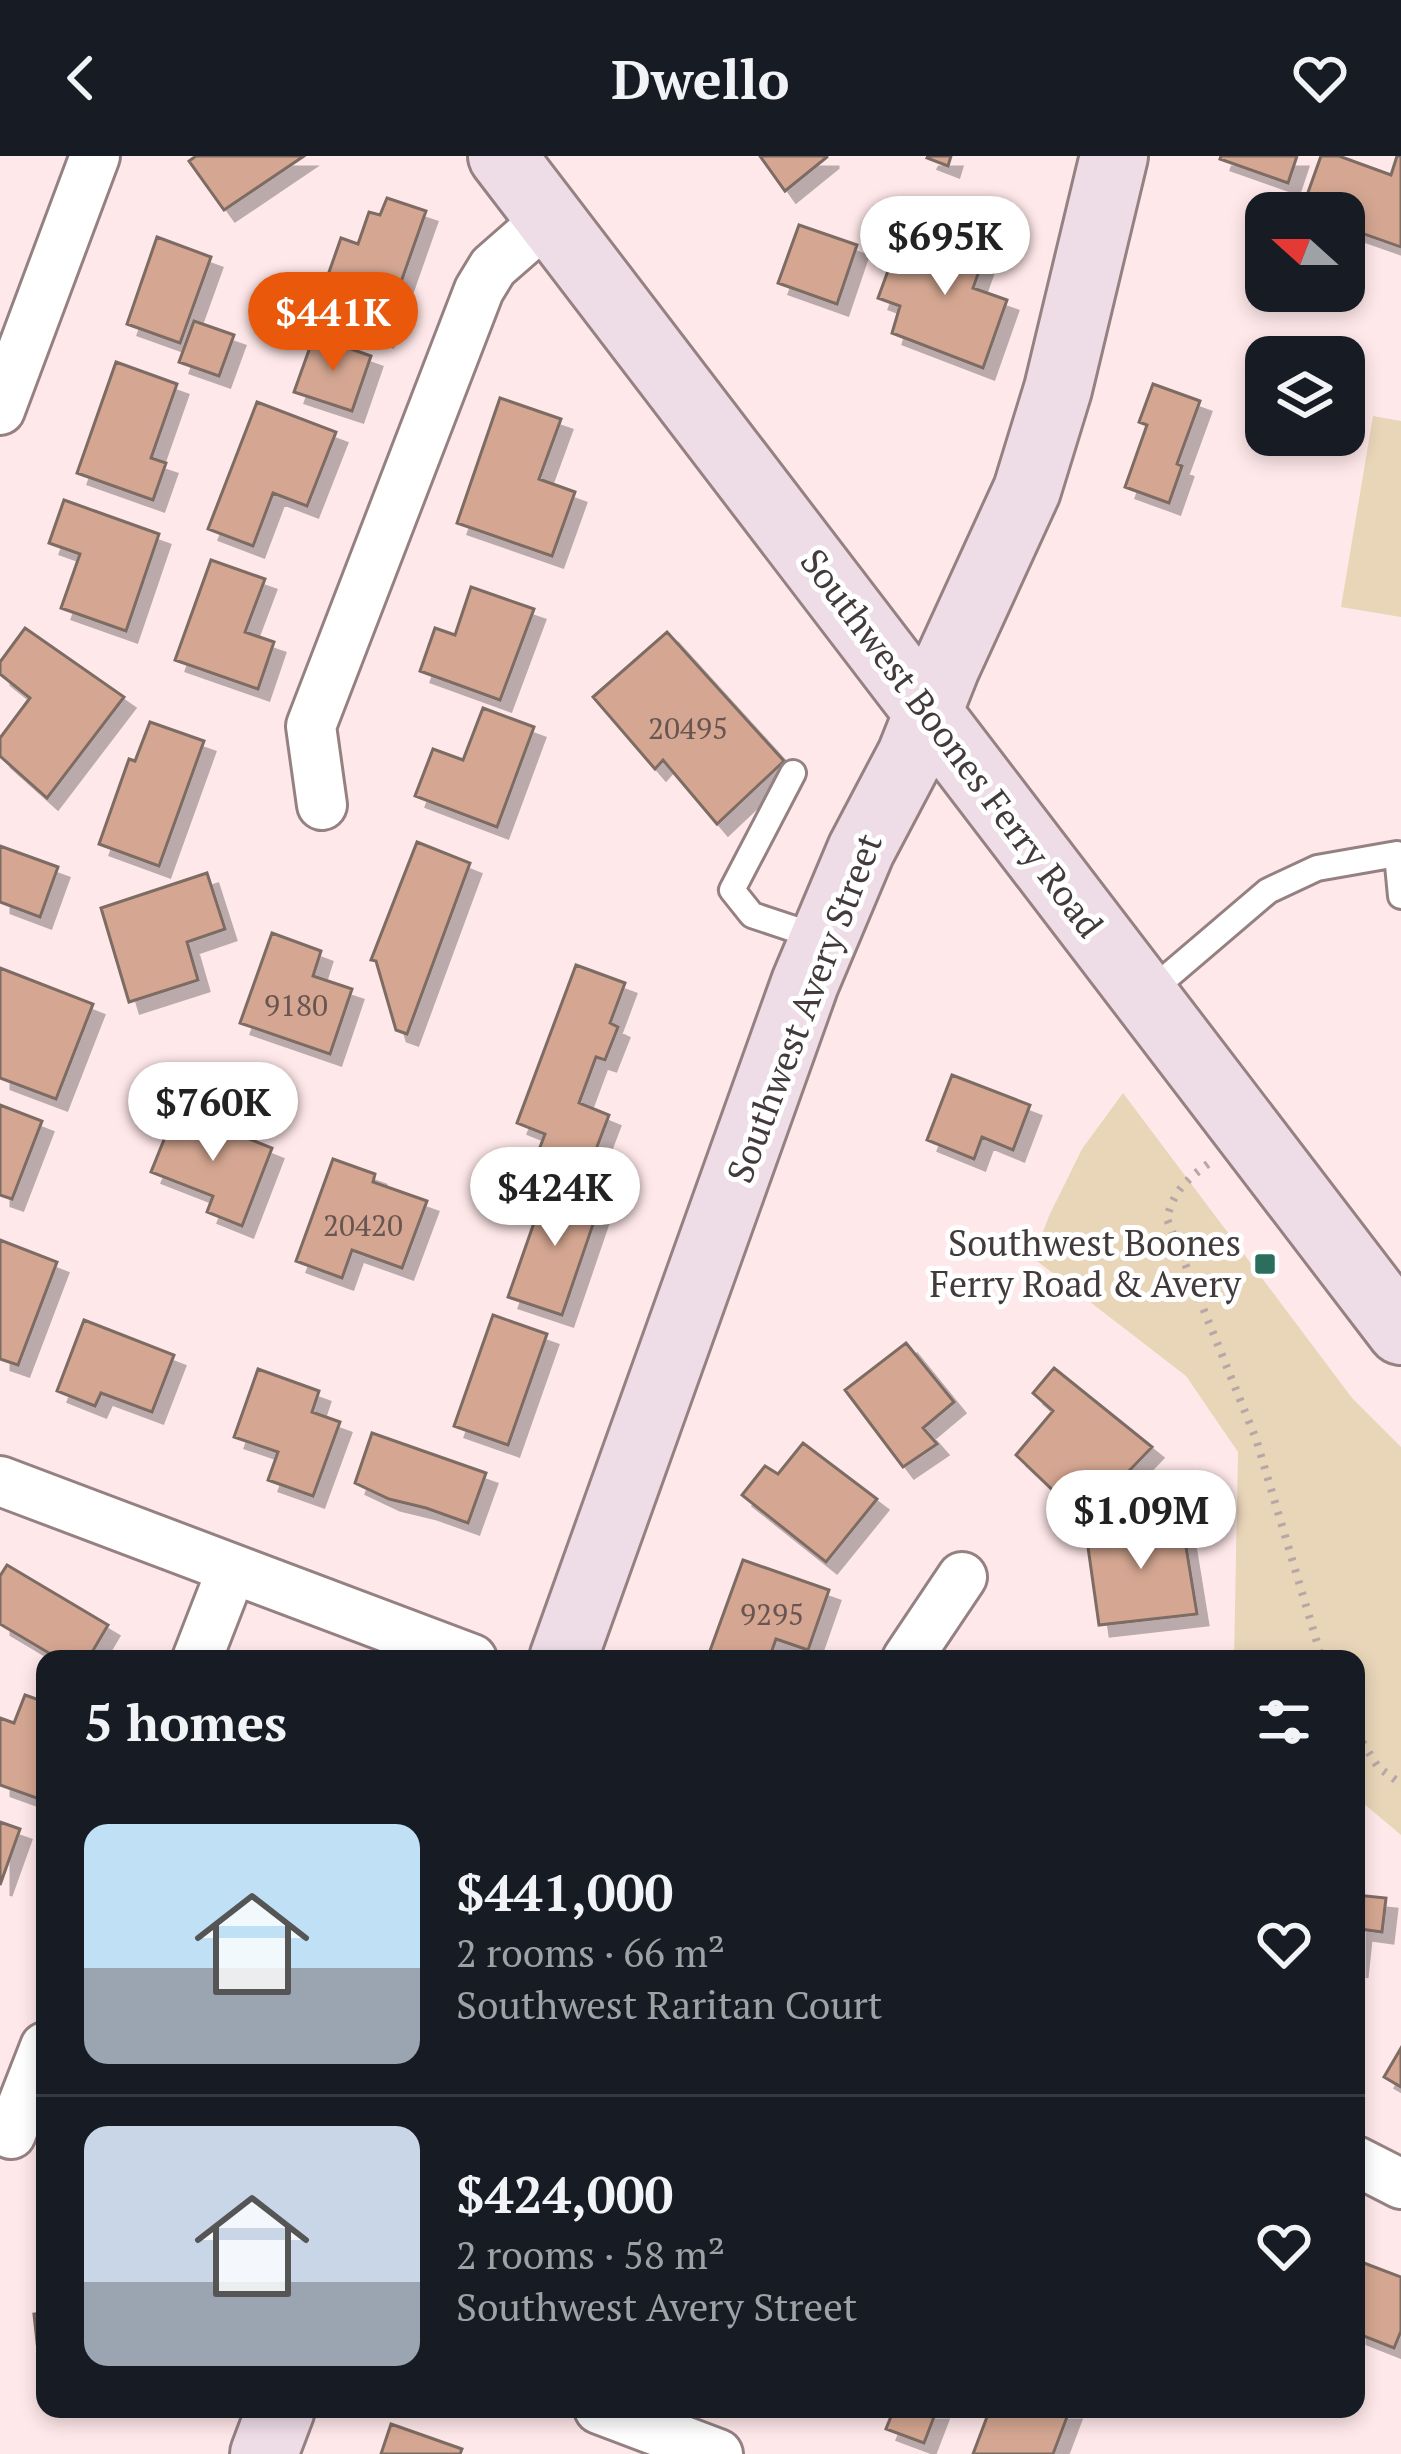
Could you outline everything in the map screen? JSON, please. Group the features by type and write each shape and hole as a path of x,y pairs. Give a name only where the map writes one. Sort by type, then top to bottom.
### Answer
{"main road":[{"name":"Southwest Boones Ferry Road","path":"502,156 1401,1331"},
{"name":"Southwest Avery Street","path":"566,1650 823,938 861,850 911,755 1027,490 1058,389 1114,156"},
{"path":"264,2454 278,2418"}],"street":[{"path":"0,410 94,156"},
{"path":"322,805 310,726 428,420 479,290 493,267 549,218"},
{"path":"0,1480 448,1650"},
{"path":"200,1650 232,1569"},
{"path":"913,1650 962,1577"},
{"path":"11,2134 36,2070"},
{"path":"1365,2166 1401,2184"},
{"path":"628,2418 718,2454"}],"lane":[{"path":"794,773 732,890 752,915 823,938"},
{"path":"1144,997 1268,891 1317,868 1397,854 1401,896"}],"path":[{"path":"1250,1134 1182,1183 1167,1219 1256,1439 1319,1650"},
{"path":"1365,1746 1378,1766 1401,1784"}],"shaded area":[{"path":"1373,416 1401,421 1401,617 1341,607"},
{"path":"1123,1093 1352,1398 1401,1447 1401,1835 1365,1805 1365,1650 1234,1650 1238,1452 1186,1376 1033,1258 1082,1149"}],"building":[{"path":"196,156 304,156 224,210 189,161"},
{"path":"760,156 827,156 827,157 785,191"},
{"path":"928,156 951,156 948,166"},
{"path":"1221,156 1297,156 1288,183"},
{"path":"1321,156 1339,156 1391,175 1401,156 1401,247 1365,234 1365,192 1308,192"},
{"path":"387,198 426,211 382,336 315,312 341,238 358,244 369,212 380,215"},
{"path":"799,225 857,245 837,304 778,283"},
{"path":"930,225 988,246 973,288 1007,300 983,368 892,333 900,306 878,298 892,260 914,269"},
{"path":"157,237 211,257 180,343 127,324"},
{"path":"194,321 234,335 219,376 179,362"},
{"path":"314,336 371,356 352,411 294,392"},
{"path":"116,362 177,384 151,458 166,463 153,500 77,473"},
{"path":"1153,384 1200,401 1177,464 1182,466 1169,503 1125,487 1147,425 1139,422"},
{"path":"500,398 561,419 539,479 575,492 552,556 457,523"},
{"path":"257,402 336,432 307,506 273,493 253,546 208,529"},
{"path":"64,500 159,534 126,631 61,608 80,554 49,543"},
{"path":"211,560 265,579 245,632 274,642 258,689 175,660"},
{"path":"471,587 534,609 500,700 420,671 435,628 455,635"},
{"path":"25,628 124,697 47,798 0,756 0,738 30,698 0,674 0,662"},
{"path":"667,632 784,761 717,824 663,760 655,769 593,697"},
{"path":"483,708 534,727 497,827 415,796 433,749 463,760"},
{"path":"150,722 204,741 159,866 99,844 129,759 135,761"},
{"path":"417,842 470,863 407,1034 396,1030 376,961 371,960"},
{"path":"0,846 58,867 40,917 0,902"},
{"path":"207,873 225,929 187,942 198,980 129,1002 101,908"},
{"path":"272,933 321,951 313,976 352,989 330,1054 240,1023"},
{"path":"576,965 625,983 610,1023 618,1027 605,1060 596,1057 579,1103 609,1115 595,1152 588,1149 580,1171 537,1155 545,1134 517,1123"},
{"path":"0,968 93,1004 56,1099 0,1078"},
{"path":"952,1075 1030,1105 1013,1150 982,1137 974,1159 927,1140"},
{"path":"0,1105 42,1121 12,1199 0,1195"},
{"path":"176,1110 272,1148 242,1226 207,1212 213,1196 151,1172"},
{"path":"333,1159 375,1174 373,1182 427,1201 402,1268 352,1250 342,1278 296,1261"},
{"path":"548,1183 601,1201 562,1315 508,1297"},
{"path":"0,1240 57,1262 18,1365 0,1359"},
{"path":"493,1315 547,1334 508,1445 454,1426"},
{"path":"84,1320 174,1355 152,1412 101,1393 95,1406 57,1391"},
{"path":"906,1343 954,1402 923,1428 937,1444 903,1467 845,1390"},
{"path":"1054,1368 1152,1447 1083,1519 1016,1455 1053,1411 1033,1393"},
{"path":"258,1369 319,1391 312,1412 340,1422 313,1496 268,1480 278,1452 234,1437"},
{"path":"372,1433 486,1473 468,1523 389,1499 355,1483"},
{"path":"803,1443 877,1499 826,1562 742,1495 765,1466 778,1474"},
{"path":"1181,1516 1197,1614 1099,1625 1086,1533"},
{"path":"743,1560 829,1590 808,1650 776,1639 772,1650 710,1650"},
{"path":"7,1565 108,1625 93,1650 44,1650 0,1624 0,1576"},
{"path":"25,1695 36,1699 36,1798 0,1785 0,1718 14,1723"},
{"path":"0,1822 20,1829 0,1885"},
{"path":"1365,1896 1386,1898 1382,1932 1365,1930"},
{"path":"1401,2048 1401,2087 1384,2077"},
{"path":"1365,2263 1401,2277 1401,2331 1394,2348 1365,2337"},
{"path":"890,2418 934,2418 924,2443 886,2429"},
{"path":"987,2418 1067,2418 1053,2454 973,2454"},
{"path":"391,2424 462,2449 460,2454 381,2454"}],"place":[{"name":"Southwest Boones Ferry Road & Avery","path":"1265,1264"}]}
